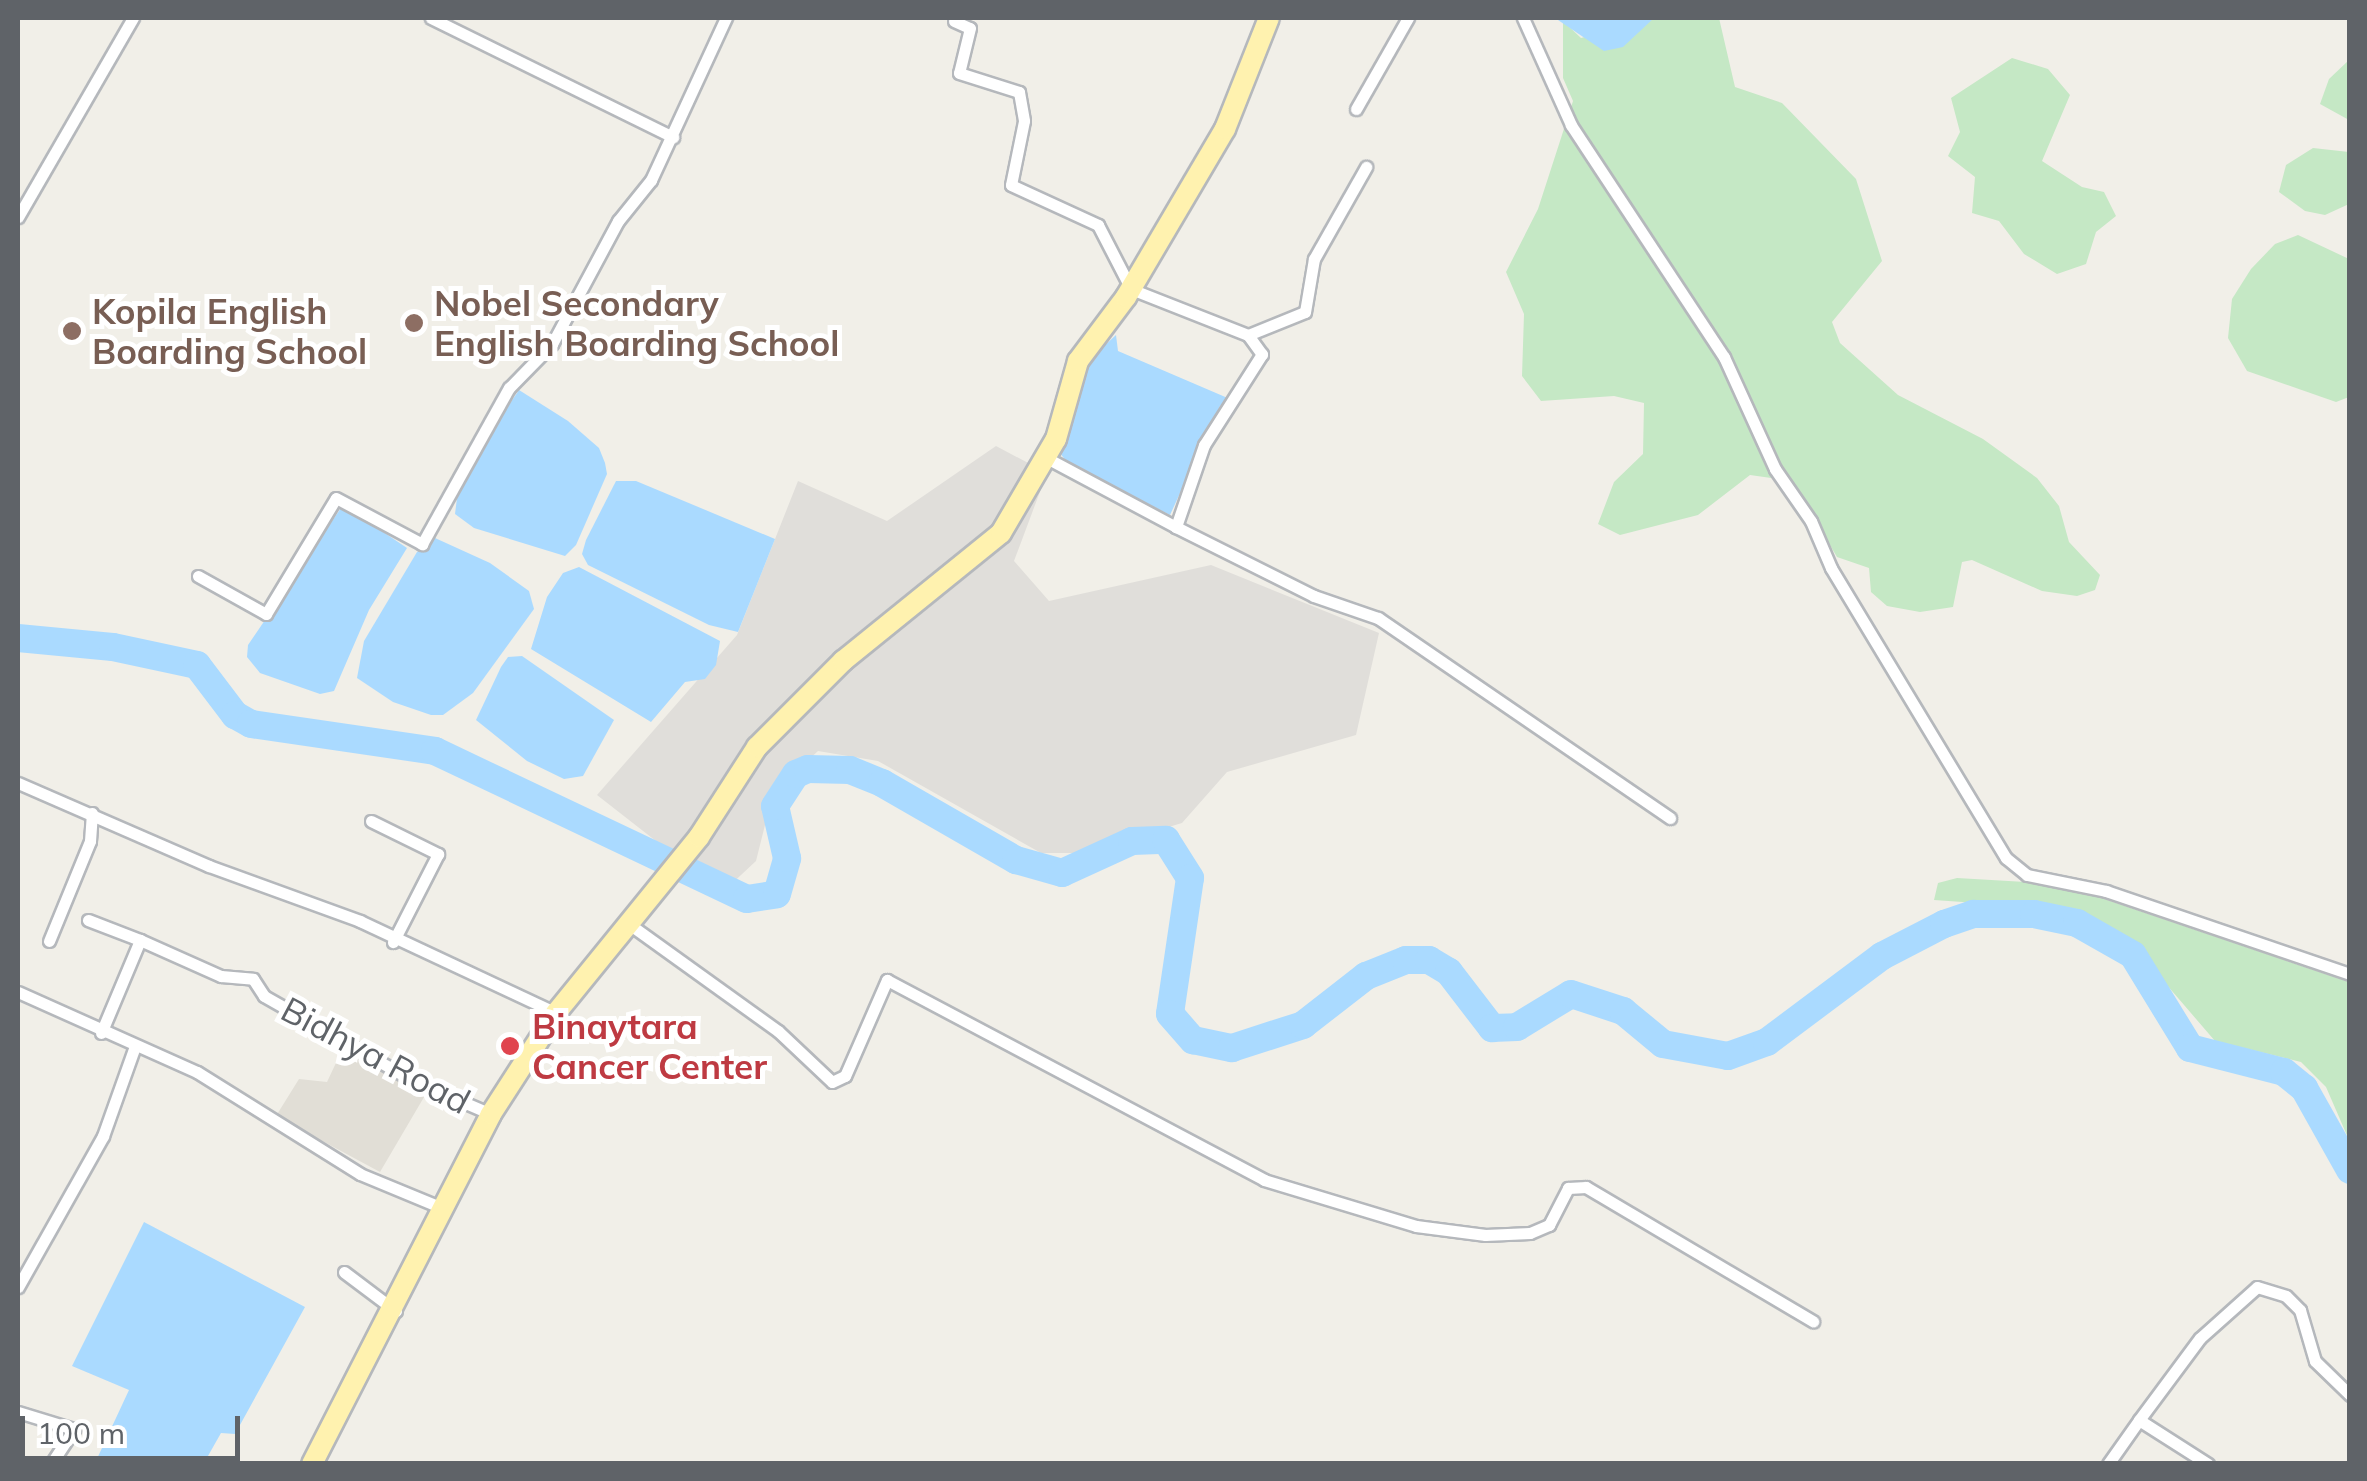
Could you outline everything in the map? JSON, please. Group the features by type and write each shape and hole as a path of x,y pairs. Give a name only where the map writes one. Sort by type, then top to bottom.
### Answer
{"main road":[{"path":"312,1464 396,1311 491,1114 556,1013 700,836 758,747 844,661 1001,533 1045,457 1078,361 1131,288 1226,130 1269,18"}],"street":[{"path":"18,217 133,18"},
{"path":"431,18 673,137"},
{"path":"198,576 266,614 336,498 422,544 509,388 552,344 615,226 673,137 726,18"},
{"path":"1356,109 1408,18"},
{"path":"1523,18 1571,125 1724,357 1774,469 1811,521 1831,568 2006,858 2027,875 2106,891 2350,974"},
{"path":"954,21 970,28 958,73 1019,92 1024,121 1011,184 1098,225 1131,288 1248,335 1262,354 1204,445 1176,527"},
{"path":"1248,335 1305,312 1314,259 1366,167"},
{"path":"1045,457 1314,596 1378,618 1670,818"},
{"path":"18,783 209,866 360,921 393,942 556,1013"},
{"path":"49,942 90,841 92,813"},
{"path":"372,821 438,854 393,942"},
{"path":"88,920 140,940 101,1032"},
{"path":"628,924 778,1031 832,1082 845,1076 888,980 1264,1180 1416,1226 1485,1235 1541,1229 1568,1188 1586,1187 1647,1229 1724,1265 1813,1321"},
{"name":"Bidhya Road","path":"140,940 221,976 253,978 264,996 412,1080 491,1114"},
{"path":"18,992 197,1072 360,1174 446,1210"},
{"path":"18,1287 103,1136 134,1046"},
{"path":"344,1272 396,1311"},
{"path":"2108,1464 2200,1338 2257,1287 2286,1296 2300,1310 2316,1361 2350,1395"},
{"path":"18,1412 74,1429 51,1464"},
{"path":"2139,1420 2208,1464"}],"shaded area":[{"path":"996,446 1047,473 1014,561 1049,601 1211,565 1379,633 1356,735 1227,772 1182,823 1081,853 1041,853 878,761 818,751 773,793 756,861 726,889 711,884 597,795 737,635 798,481 887,521"},
{"path":"343,1048 427,1092 380,1172 276,1116 299,1079 327,1082"}],"green space":[{"path":"1654,18 1719,18 1735,87 1782,103 1856,179 1882,261 1832,322 1840,343 1898,395 1983,439 2037,478 2059,506 2069,542 2100,575 2095,590 2077,596 2042,591 1972,560 1962,562 1953,607 1920,612 1887,606 1871,592 1869,568 1837,557 1792,481 1750,475 1698,515 1620,535 1598,524 1614,482 1643,454 1644,403 1614,396 1541,401 1522,376 1524,314 1506,272 1538,209 1573,101 1563,78 1563,21 1581,38"},
{"path":"2012,58 2048,69 2070,95 2042,161 2082,187 2104,192 2116,216 2096,232 2086,264 2057,274 2024,254 1999,221 1972,213 1975,177 1948,156 1960,132 1951,98"},
{"path":"2349,60 2349,120 2320,104 2329,79"},
{"path":"2313,148 2349,152 2349,204 2325,215 2305,211 2279,192 2286,165"},
{"path":"2298,235 2349,259 2349,397 2336,402 2247,371 2228,338 2232,299 2251,269 2275,244"},
{"path":"1957,878 2060,884 2349,982 2349,1140 2326,1087 2301,1062 2215,1041 2123,934 2047,908 1934,900 1938,883"}],"water":[{"path":"1555,18 1654,18 1623,47 1604,51"},
{"path":"1116,335 1118,351 1230,399 1220,406 1170,515 1069,465 1060,453 1078,370"},
{"path":"519,390 568,421 599,448 605,463 607,474 576,545 565,556 474,528 455,514 458,490 481,446"},
{"path":"616,481 636,481 775,539 738,632 709,625 588,565 582,554 586,540"},
{"path":"343,505 407,548 369,610 334,691 320,694 260,673 247,657 248,645"},
{"path":"435,538 490,563 529,591 534,609 473,693 443,715 431,715 393,702 357,678 364,641 417,552"},
{"path":"579,567 720,641 716,665 705,679 685,682 651,722 531,649 547,597 563,573"},
{"path":"522,656 614,720 583,776 564,779 527,761 476,720 508,657"},
{"path":"144,1222 305,1307 235,1434 221,1433 204,1463 95,1463 129,1390 72,1366"}],"waterway":[{"path":"18,638 113,647 197,665 235,715 251,724 435,751 747,899 777,894 787,858 775,806 796,774 808,769 850,770 882,783 1016,860 1062,873 1132,841 1166,840 1190,878 1170,1014 1193,1040 1232,1048 1303,1025 1366,976 1406,960 1429,960 1449,972 1492,1028 1517,1027 1571,994 1623,1011 1663,1044 1728,1056 1767,1042 1882,956 1944,924 1973,914 2034,914 2077,923 2133,955 2190,1048 2284,1072 2304,1088 2350,1170"}],"place":[{"name":"Nobel Secondary English Boarding School","path":"414,323"},
{"name":"Kopila English Boarding School","path":"72,331"},
{"name":"Binaytara Cancer Center","path":"510,1046"}]}
